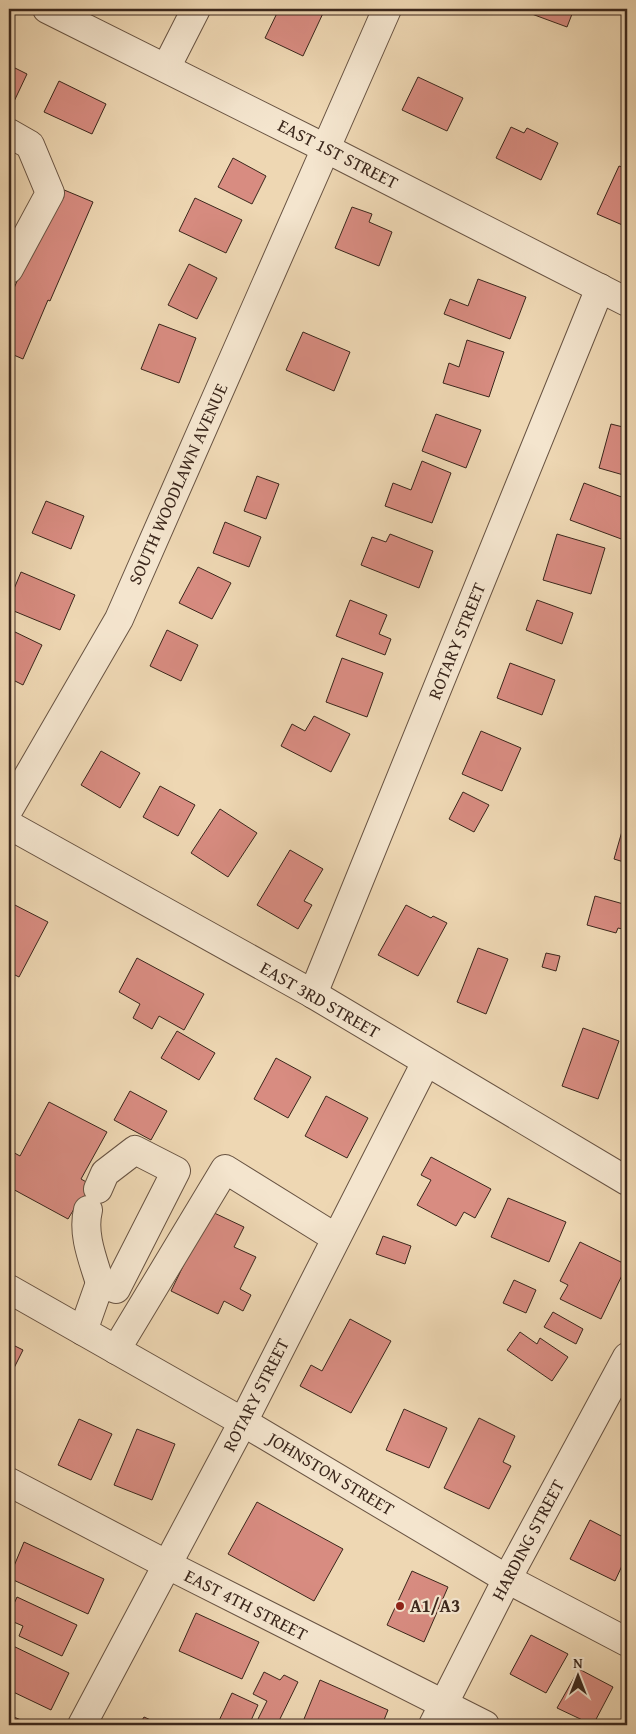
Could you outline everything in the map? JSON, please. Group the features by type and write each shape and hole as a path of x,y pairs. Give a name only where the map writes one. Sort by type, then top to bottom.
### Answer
{"street":[{"name":"EAST 1ST STREET","path":"47,9 627,302"},
{"path":"166,68 196,9"},
{"name":"SOUTH WOODLAWN AVENUE","path":"9,809 119,619 387,9"},
{"path":"9,133 30,146 50,193 9,269"},
{"name":"ROTARY STREET","path":"313,994 600,288"},
{"name":"EAST 3RD STREET","path":"9,825 313,994 627,1181"},
{"name":"ROTARY STREET","path":"82,1725 243,1422 426,1062"},
{"path":"83,1331 100,1283 89,1247 86,1218 105,1174 135,1150 176,1170 116,1289 100,1283"},
{"path":"116,1350 226,1169 336,1238"},
{"name":"JOHNSTON STREET","path":"9,1289 243,1422 506,1579 627,1642"},
{"name":"HARDING STREET","path":"438,1715 506,1579 627,1357"},
{"name":"EAST 4TH STREET","path":"9,1482 166,1564 438,1715 485,1725"}],"building":[{"path":"279,9 325,9 303,56 265,38"},
{"path":"521,9 574,9 567,27"},
{"path":"9,65 27,74 9,112"},
{"path":"418,77 463,98 447,131 402,110"},
{"path":"59,81 106,104 92,134 44,112"},
{"path":"511,127 524,133 527,128 558,143 541,180 496,158"},
{"path":"233,158 266,176 252,204 218,187"},
{"path":"619,166 627,169 627,227 597,214"},
{"path":"57,187 93,202 23,359 9,353 9,300"},
{"path":"195,198 242,220 226,253 179,231"},
{"path":"352,207 372,214 369,222 392,232 379,266 335,248"},
{"path":"189,264 217,278 197,319 168,305"},
{"path":"478,279 526,297 510,339 444,314 450,299 468,306"},
{"path":"159,324 196,338 179,383 141,369"},
{"path":"303,332 350,352 334,391 286,370"},
{"path":"467,340 504,352 489,397 443,383 449,363 459,367"},
{"path":"436,414 481,430 466,468 422,451"},
{"path":"611,424 627,428 627,476 599,468"},
{"path":"422,461 451,473 432,523 385,506 393,483 411,490"},
{"path":"257,476 279,484 266,519 244,511"},
{"path":"584,483 627,499 627,531 624,540 570,520"},
{"path":"46,501 84,516 71,549 32,533"},
{"path":"225,522 261,537 249,567 213,553"},
{"path":"390,534 433,551 419,588 361,565 372,537 386,542"},
{"path":"557,534 605,548 591,594 543,580"},
{"path":"198,567 231,583 212,619 179,603"},
{"path":"21,572 75,595 60,630 9,609 9,601"},
{"path":"350,600 387,615 379,634 391,639 385,655 336,636"},
{"path":"537,600 573,613 562,644 526,630"},
{"path":"167,630 198,645 181,681 150,666"},
{"path":"13,631 42,645 23,685 9,678 9,640"},
{"path":"342,658 383,673 367,717 326,702"},
{"path":"510,663 555,680 542,715 497,698"},
{"path":"314,716 350,734 331,772 281,746 292,724 305,731"},
{"path":"481,731 521,748 502,791 462,774"},
{"path":"101,751 140,773 120,808 81,785"},
{"path":"160,786 195,805 178,836 143,817"},
{"path":"463,792 489,805 474,832 449,819"},
{"path":"220,809 257,833 228,877 191,853"},
{"path":"627,814 627,863 614,859"},
{"path":"290,850 323,869 304,901 312,905 298,929 257,905"},
{"path":"595,896 627,905 627,930 618,928 616,933 587,925"},
{"path":"9,902 48,922 19,977 9,972"},
{"path":"406,905 431,918 433,916 447,923 418,976 378,955"},
{"path":"478,948 508,959 486,1014 457,1002"},
{"path":"546,953 560,956 556,971 542,967"},
{"path":"137,958 204,994 184,1030 159,1016 152,1029 133,1018 140,1004 119,992"},
{"path":"583,1028 619,1041 598,1099 562,1086"},
{"path":"177,1031 215,1053 199,1080 161,1058"},
{"path":"276,1058 311,1077 288,1118 254,1099"},
{"path":"130,1091 167,1111 151,1140 114,1120"},
{"path":"326,1096 368,1118 347,1158 305,1136"},
{"path":"49,1102 107,1132 81,1179 106,1193 94,1214 77,1204 68,1219 9,1187 9,1150 20,1156"},
{"path":"431,1157 491,1189 475,1218 464,1212 456,1226 417,1205 431,1180 421,1175"},
{"path":"508,1198 566,1222 549,1262 491,1237"},
{"path":"210,1211 244,1227 234,1247 256,1257 240,1289 251,1295 243,1311 224,1301 218,1314 171,1291"},
{"path":"383,1236 411,1246 405,1264 376,1254"},
{"path":"580,1242 627,1265 601,1319 560,1299 568,1285 560,1281"},
{"path":"514,1280 536,1290 526,1313 503,1303"},
{"path":"553,1312 583,1329 576,1344 544,1327"},
{"path":"350,1319 391,1341 351,1413 300,1386 311,1365 322,1371"},
{"path":"520,1332 537,1344 540,1338 568,1357 552,1381 507,1350"},
{"path":"9,1343 23,1350 9,1378"},
{"path":"404,1409 447,1428 429,1468 386,1450"},
{"path":"479,1418 515,1436 503,1462 511,1466 489,1509 444,1488"},
{"path":"79,1419 112,1434 91,1480 58,1465"},
{"path":"137,1429 175,1444 152,1500 114,1485"},
{"path":"257,1502 343,1549 314,1601 228,1554"},
{"path":"590,1520 627,1539 627,1555 615,1581 570,1559"},
{"path":"24,1542 104,1579 88,1614 9,1578"},
{"path":"412,1571 448,1587 424,1642 387,1625"},
{"path":"17,1597 77,1625 62,1656 19,1636 23,1626 9,1620 9,1615"},
{"path":"196,1613 259,1642 242,1679 179,1651"},
{"path":"531,1635 568,1654 546,1693 510,1674"},
{"path":"9,1644 69,1673 51,1710 9,1690"},
{"path":"579,1669 613,1687 593,1725 557,1708"},
{"path":"264,1672 280,1680 284,1675 298,1682 277,1725 271,1725 258,1719 267,1701 253,1694"},
{"path":"320,1680 388,1710 382,1725 319,1725 304,1719"},
{"path":"232,1693 258,1705 249,1725 217,1725"},
{"path":"9,1715 33,1725 9,1725"},
{"path":"144,1717 162,1725 139,1725"}],"place":[{"name":"A1/A3","path":"400,1606"}]}
